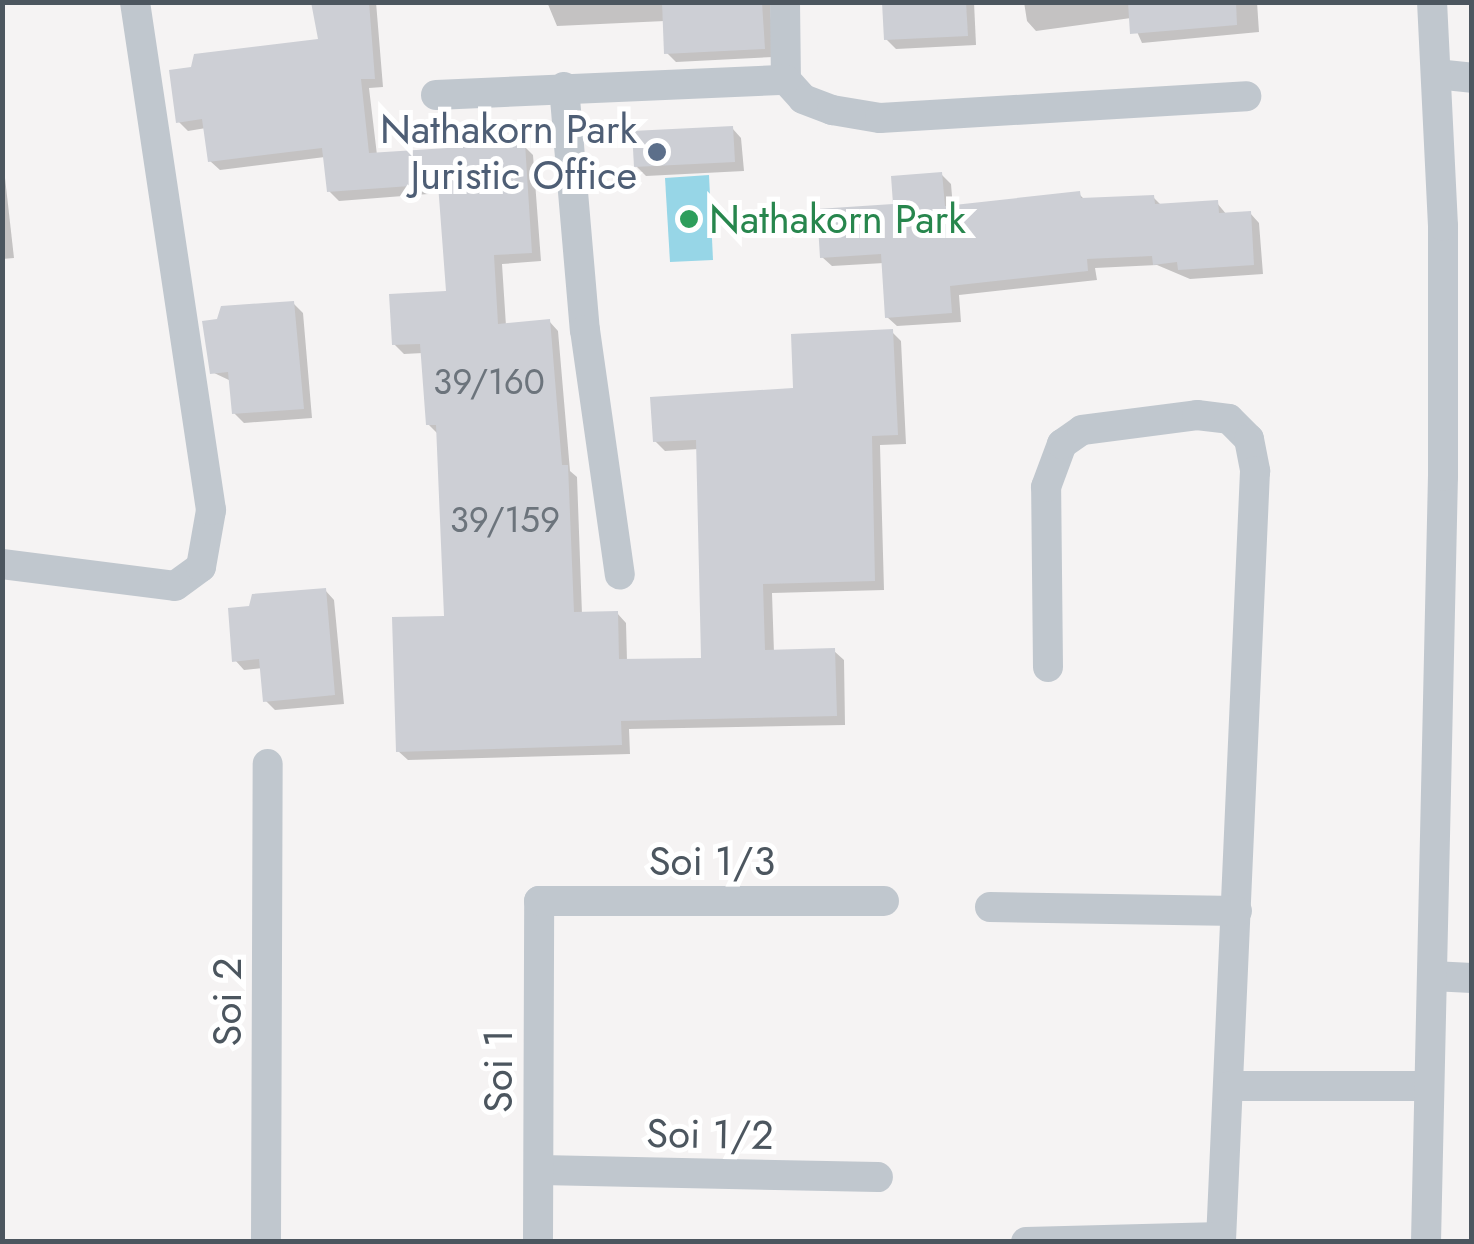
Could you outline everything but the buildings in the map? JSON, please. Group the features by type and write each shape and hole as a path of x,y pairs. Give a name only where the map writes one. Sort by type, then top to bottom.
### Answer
{"street":[{"path":"2,564 175,586 201,567 211,510 136,2"},
{"path":"785,2 786,80 803,99 880,118 1246,96"},
{"path":"1426,1242 1426,1086 1443,476 1432,2"},
{"path":"1436,74 1472,78"},
{"path":"436,95 786,80"},
{"path":"564,87 586,330 620,575"},
{"path":"1026,1242 1221,1239 1255,471 1249,439 1229,419 1197,415 1082,430 1062,444 1046,486 1048,667"},
{"name":"Soi 2","path":"266,1242 268,764"},
{"name":"Soi 1/3","path":"539,900 884,901"},
{"name":"Soi 1","path":"538,1242 539,900"},
{"path":"990,907 1237,910"},
{"path":"1432,976 1472,978"},
{"path":"1230,1086 1426,1086"},
{"name":"Soi 1/2","path":"540,1170 878,1177"}],"water":[{"name":"Nathakorn Park","path":"709,175 713,260 670,262 665,178"}],"place":[{"name":"Nathakorn Park Juristic Office","path":"657,152"},
{"name":"Nathakorn Park","path":"689,219"}]}
